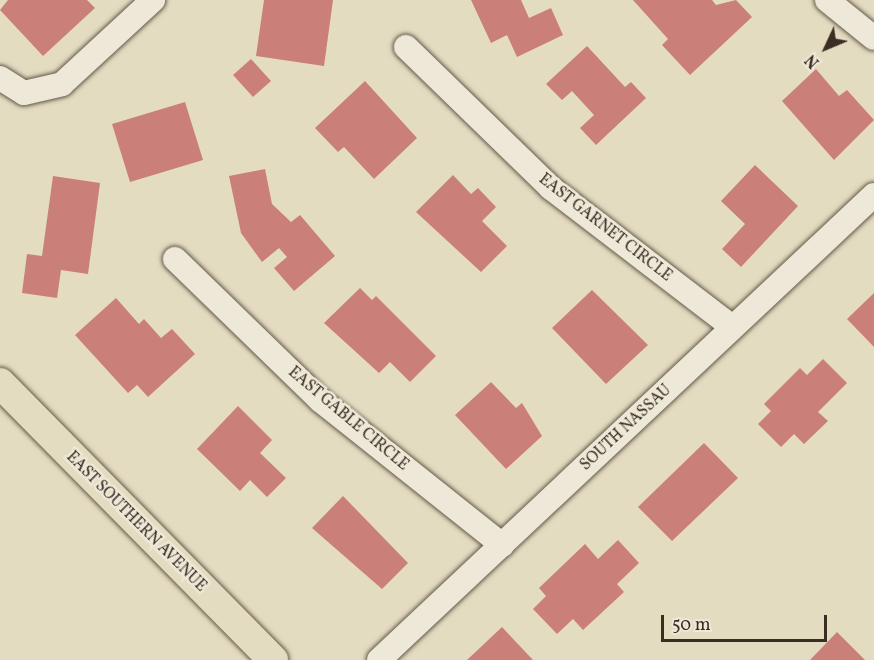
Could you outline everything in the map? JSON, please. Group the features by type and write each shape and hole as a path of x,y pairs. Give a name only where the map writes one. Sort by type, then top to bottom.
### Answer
{"main road":[{"name":"EAST SOUTHERN AVENUE","path":"0,383 273,660"}],"street":[{"path":"0,78 24,93 62,84 153,0"},
{"path":"827,0 874,38"},
{"name":"EAST GARNET CIRCLE","path":"406,47 551,188 732,327"},
{"name":"SOUTH NASSAU","path":"379,660 874,195"},
{"name":"EAST GABLE CIRCLE","path":"175,259 320,400 502,545"}],"building":[{"path":"8,0 87,0 95,8 43,56 0,10"},
{"path":"264,0 333,0 324,66 256,56"},
{"path":"471,0 521,0 529,18 551,8 563,35 517,57 507,35 491,43"},
{"path":"633,0 712,0 716,5 736,0 752,17 690,75 662,45 668,39"},
{"path":"587,46 625,87 631,82 646,98 596,145 580,128 594,115 572,91 562,100 546,84"},
{"path":"251,59 271,81 253,97 233,75"},
{"path":"816,69 839,96 847,90 874,120 834,160 782,101"},
{"path":"365,81 417,138 374,179 344,147 338,152 315,128"},
{"path":"185,102 203,160 130,182 112,124"},
{"path":"755,165 798,206 741,267 722,249 745,224 721,201"},
{"path":"265,169 272,204 291,222 300,215 335,256 294,291 274,268 287,257 279,248 262,262 241,233 229,176"},
{"path":"453,175 471,194 478,188 496,207 482,221 507,246 481,272 416,212"},
{"path":"53,176 100,183 88,274 61,270 57,298 22,293 27,254 42,256"},
{"path":"360,288 372,300 376,296 436,356 410,382 390,362 379,373 324,323"},
{"path":"592,290 648,345 606,384 552,328"},
{"path":"874,293 874,347 847,319"},
{"path":"116,298 139,324 144,319 161,338 172,329 195,354 148,397 137,385 128,393 75,335"},
{"path":"823,359 847,383 818,412 828,421 804,444 794,434 781,447 758,424 771,411 764,404 800,368 807,375"},
{"path":"491,382 516,408 522,403 542,436 506,469 455,415"},
{"path":"238,406 272,440 260,453 286,478 267,497 250,480 240,491 197,449"},
{"path":"704,443 738,478 672,541 638,507"},
{"path":"343,496 408,563 382,589 312,528"},
{"path":"618,540 639,563 617,584 624,592 583,630 573,619 557,634 533,609 546,596 539,588 585,544 598,559"},
{"path":"502,627 533,660 467,660"},
{"path":"837,632 865,660 810,660"}]}
